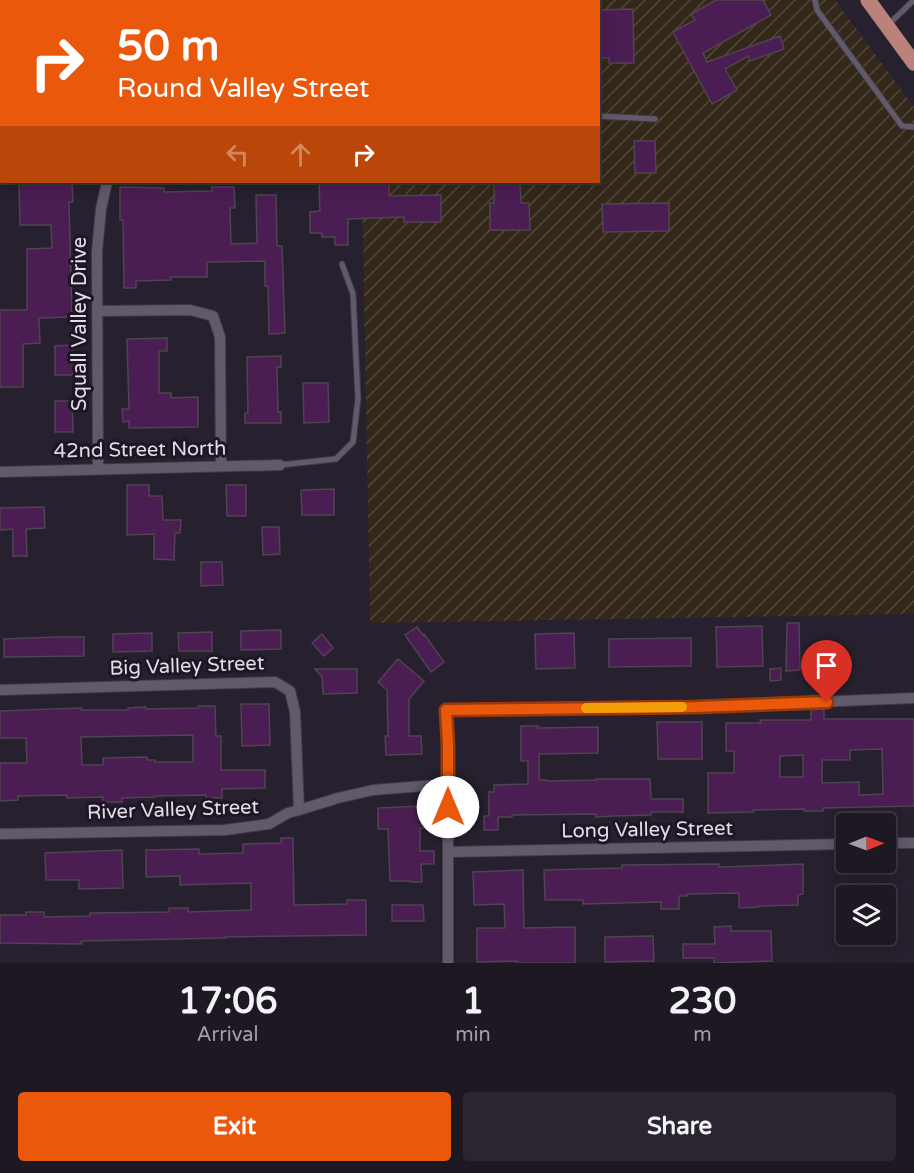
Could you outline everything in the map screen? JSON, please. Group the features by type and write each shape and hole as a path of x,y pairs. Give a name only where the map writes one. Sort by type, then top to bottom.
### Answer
{"main road":[{"path":"868,0 914,63"}],"street":[{"name":"Squall Valley Drive","path":"98,468 98,240 100,209 107,183"},
{"path":"98,311 190,310 213,315 220,337 221,466"},
{"name":"42nd Street North","path":"0,472 280,465"},
{"name":"Big Valley Street","path":"0,690 275,682 290,691 295,712 299,810"},
{"path":"448,963 446,710 696,707 914,698"},
{"name":"River Valley Street","path":"0,834 225,830 268,824 288,813 372,790 448,784"},
{"path":"896,843 914,843"},
{"name":"Long Valley Street","path":"448,852 836,844"}],"lane":[{"path":"815,0 817,10 902,126 914,127"},
{"path":"887,26 914,0"},
{"path":"600,116 655,119"},
{"path":"280,465 336,459 353,442 358,399 353,294 342,264"}],"shaded area":[{"path":"600,0 835,0 914,107 914,614 370,623 362,183 600,183"}],"building":[{"path":"716,0 763,0 771,15 703,53 707,62 780,36 784,49 750,61 748,56 725,69 737,90 712,104 673,32 695,20 691,14"},
{"path":"633,9 634,63 609,63 609,58 600,58 600,10"},
{"path":"634,141 655,141 656,173 635,173"},
{"path":"19,183 72,183 73,202 69,202 72,317 39,318 40,343 23,344 23,387 0,387 0,310 27,310 27,249 52,248 51,225 20,225"},
{"path":"319,183 389,183 389,196 441,195 441,222 404,222 404,217 348,219 348,245 335,245 335,237 322,237 322,233 310,233 310,212 320,211"},
{"path":"494,184 520,184 521,203 529,203 530,230 490,230 490,203 494,203"},
{"path":"120,187 164,188 164,192 212,191 212,187 234,187 235,208 230,208 231,244 257,243 256,195 276,195 277,246 282,246 285,333 269,334 265,261 207,262 207,277 171,277 171,280 136,281 136,288 124,288"},
{"path":"669,203 669,231 603,232 602,204"},
{"path":"167,338 167,351 159,351 159,393 171,393 171,398 198,397 198,427 129,428 129,421 123,422 122,409 129,409 127,339"},
{"path":"73,345 73,375 55,375 55,346"},
{"path":"281,356 281,367 277,367 278,412 281,412 281,423 245,423 245,413 248,413 247,357"},
{"path":"303,383 328,383 329,422 304,423"},
{"path":"55,401 72,401 73,432 55,432"},
{"path":"127,485 149,485 149,496 162,496 163,520 181,520 180,533 175,533 174,560 154,559 154,534 127,535"},
{"path":"226,485 246,485 246,516 227,516"},
{"path":"334,489 334,515 302,515 301,490"},
{"path":"44,507 45,528 26,529 27,556 13,556 13,529 0,530 0,508"},
{"path":"262,527 279,527 280,554 263,555"},
{"path":"201,562 222,562 223,585 201,586"},
{"path":"787,623 799,623 800,670 786,671"},
{"path":"762,626 763,666 717,667 716,627"},
{"path":"417,627 444,662 431,672 405,635"},
{"path":"281,630 281,649 241,650 241,631"},
{"path":"212,632 212,651 179,651 178,633"},
{"path":"152,633 152,651 113,652 113,634"},
{"path":"574,633 575,668 536,669 535,634"},
{"path":"322,634 333,648 324,656 312,643"},
{"path":"84,637 84,656 4,657 4,639"},
{"path":"691,638 691,666 609,667 609,639"},
{"path":"398,659 424,681 409,699 409,736 421,736 422,754 386,755 387,690 378,682"},
{"path":"781,668 781,680 770,681 770,669"},
{"path":"315,669 357,669 357,693 323,694 322,677"},
{"path":"241,704 269,704 270,745 242,746"},
{"path":"198,706 215,706 216,736 221,736 221,770 265,770 265,788 222,789 222,798 206,798 206,795 155,796 122,798 122,802 103,802 103,797 67,798 67,795 18,796 18,800 0,801 0,763 27,763 26,738 0,738 0,711 198,708","holes":["193,735 193,762 155,762 155,760 147,760 147,757 103,758 103,765 82,765 81,737"]},
{"path":"824,709 824,719 914,719 914,806 823,808 823,811 804,811 804,809 708,813 708,773 734,773 734,751 726,751 726,723 811,720 811,710","holes":["882,749 883,794 859,795 859,782 822,783 822,760 850,760 850,750","803,755 803,777 780,777 780,756"]},
{"path":"657,722 702,722 702,759 658,759"},
{"path":"521,726 598,727 598,753 539,754 539,780 650,779 651,799 683,799 683,812 651,812 651,815 596,817 596,814 512,815 512,817 498,817 498,830 484,830 484,816 489,816 489,792 494,792 494,785 528,784 528,761 521,761"},
{"path":"422,806 422,816 433,816 433,828 420,828 420,851 434,851 434,864 421,864 422,882 390,881 388,829 378,829 378,808"},
{"path":"281,838 293,838 294,905 347,904 347,900 366,900 366,935 81,941 82,944 0,943 0,915 44,912 44,917 90,916 90,913 169,912 169,908 188,908 188,912 251,910 251,883 180,885 180,876 146,877 146,850 199,849 199,854 243,853 243,844 281,843"},
{"path":"122,850 123,888 79,889 79,880 46,880 45,853"},
{"path":"719,864 719,867 803,864 803,894 798,895 798,905 739,908 739,893 679,896 679,909 661,909 661,902 583,904 583,900 545,900 544,870 622,868 622,865"},
{"path":"523,870 524,928 575,927 575,963 477,962 477,928 505,928 504,904 474,905 473,872"},
{"path":"392,905 423,905 424,921 392,921"},
{"path":"731,926 731,931 771,931 772,961 714,963 714,958 683,958 683,944 715,944 714,927"},
{"path":"653,936 654,961 605,962 605,937"}],"slow traffic":[{"path":"586,708 682,707"}],"route":[{"path":"448,807 446,710 696,707 827,702"}]}
